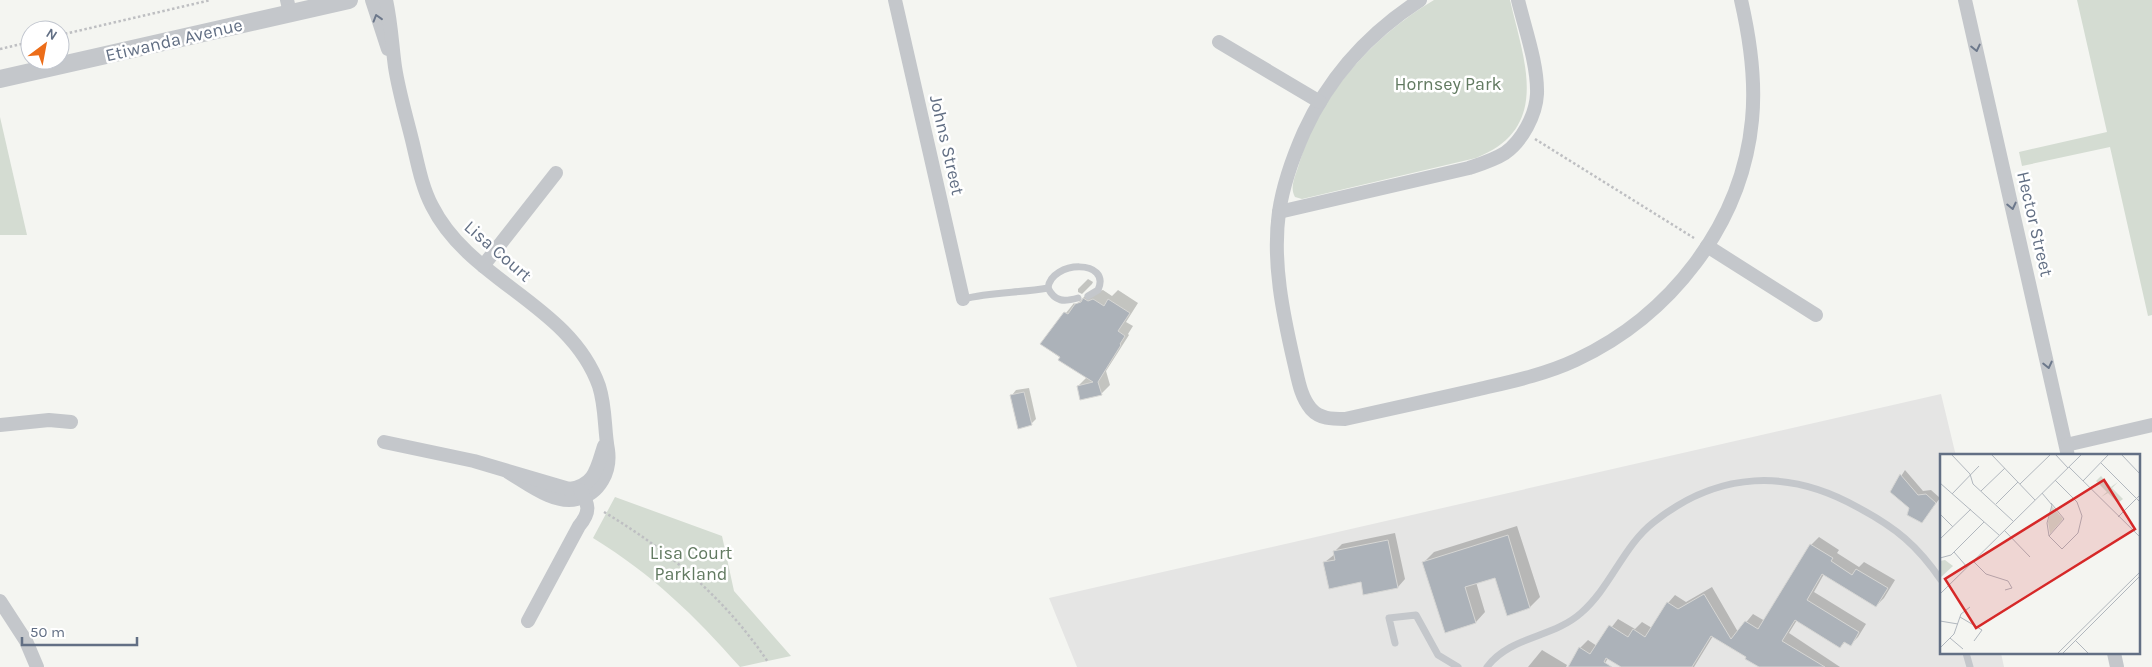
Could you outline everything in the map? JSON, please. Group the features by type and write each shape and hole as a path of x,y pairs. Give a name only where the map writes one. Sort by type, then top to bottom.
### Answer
{"street":[{"name":"Etiwanda Avenue","path":"0,80 293,6 349,0"},
{"name":"Lisa Court","path":"372,0 396,68"},
{"name":"Lisa Court","path":"386,0 396,68 419,168 431,204 453,238 483,266 557,324 582,354 598,386 604,404 606,441 594,476 580,494"},
{"name":"Johns Street","path":"895,0 963,299"},
{"path":"1420,0 1403,11 1366,42 1334,81 1320,102 1304,131 1294,157 1279,212 1277,245 1281,298 1300,388 1304,400 1317,415 1334,419 1345,419 1518,380 1575,361 1609,344 1635,326 1660,304 1683,279 1707,246 1723,218 1735,190 1746,156 1752,120 1753,86 1751,53 1741,0"},
{"path":"1279,212 1469,168 1506,152 1524,132 1533,112 1537,94 1535,75 1518,0"},
{"name":"Hector Street","path":"1965,0 2067,450"},
{"path":"1219,42 1320,102"},
{"path":"483,266 556,173"},
{"path":"1707,246 1816,315"},
{"path":"0,425 24,421 48,420 71,422"},
{"path":"2067,450 2152,425"},
{"path":"384,442 440,453 536,478 580,494 579,526 528,621"},
{"path":"0,601 26,641 37,667"},
{"path":"2114,654 2117,667"}],"lane":[{"path":"1078,298 1066,302 1053,296 1048,288 1050,278 1058,272 1086,267 1096,271 1100,282 1098,290 1088,296"},
{"path":"963,299 989,293 1010,294 1048,288"},
{"path":"1487,667 1502,652 1512,646 1561,628 1574,620 1601,592 1631,547 1654,522 1680,504 1703,492 1738,482 1781,480 1824,490 1847,501 1904,537 1926,559 1940,579"},
{"path":"1395,643 1389,618 1416,615 1438,655 1458,667"},
{"path":"1966,654 1970,667"}],"path":[{"path":"70,33 212,0"},
{"path":"0,48 20,44"},
{"path":"1524,132 1707,246"},
{"path":"604,512 630,527 686,568 741,626 768,662"}],"shaded area":[{"path":"1941,394 1956,454 1940,454 1940,654 2001,654 2004,667 1077,667 1049,598"}],"green space":[{"name":"Hornsey Park","path":"1434,0 1510,0 1521,46 1527,91 1524,111 1515,129 1500,145 1476,158 1302,199 1295,197 1293,193 1294,181 1308,138 1334,91 1369,50 1411,15"},
{"path":"2077,0 2152,0 2152,315 2148,316 2110,147 2022,166 2019,152 2107,132"},
{"path":"0,117 27,235 0,235"},
{"name":"Lisa Court Parkland","path":"615,497 722,536 734,591 791,656 740,667 689,613 654,581 593,538"}],"building":[{"path":"1083,298 1088,301 1093,299 1104,306 1108,299 1130,313 1118,331 1125,336 1121,345 1098,382 1102,395 1080,400 1077,386 1093,382 1058,360 1060,357 1040,344 1064,312 1068,314 1075,304 1081,302"},
{"path":"1024,392 1032,425 1018,429 1010,395"},
{"path":"1900,474 1918,495 1926,494 1936,503 1922,523 1907,515 1909,508 1890,492"},
{"path":"1508,535 1530,608 1507,616 1495,578 1465,587 1476,623 1445,633 1422,562"},
{"path":"1388,540 1398,588 1363,595 1361,582 1329,589 1323,562 1335,560 1333,551"},
{"path":"1810,544 1833,558 1831,561 1852,575 1856,569 1888,588 1876,607 1822,574 1807,600 1859,632 1851,646 1844,642 1840,648 1795,620 1782,641 1825,667 1759,667 1711,636 1692,667 1621,667 1606,658 1604,662 1612,667 1568,667 1579,647 1590,654 1609,625 1628,637 1633,629 1645,637 1667,602 1678,609 1704,594 1731,639 1745,621 1758,629"}]}
